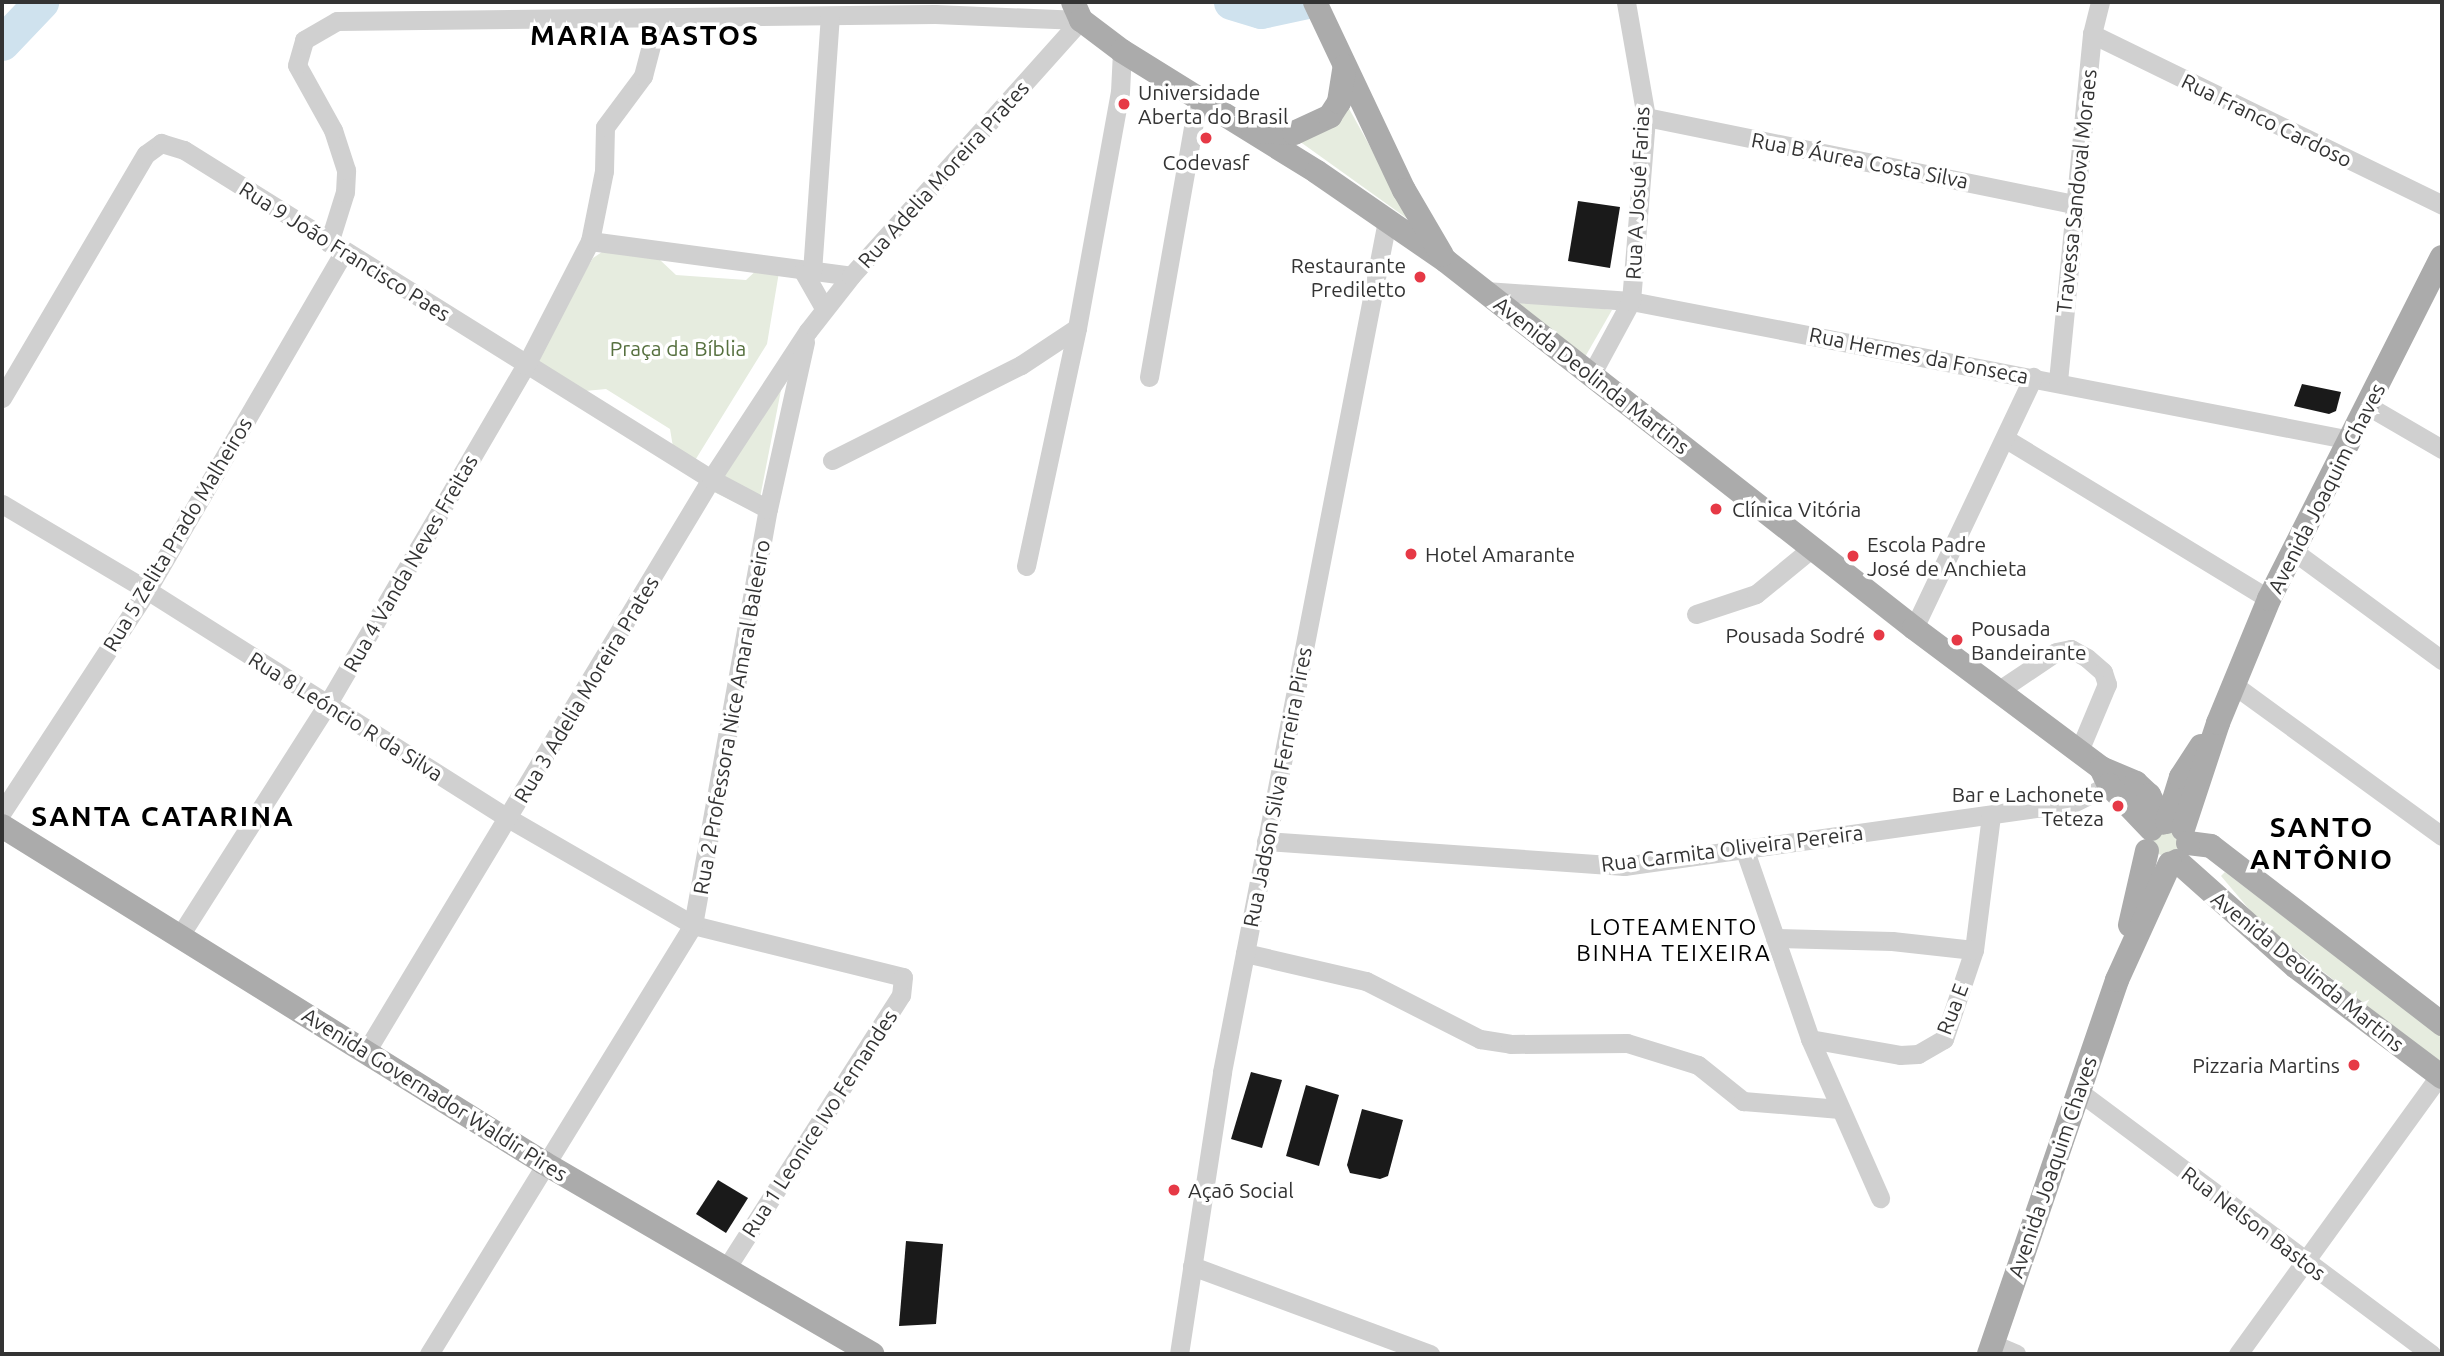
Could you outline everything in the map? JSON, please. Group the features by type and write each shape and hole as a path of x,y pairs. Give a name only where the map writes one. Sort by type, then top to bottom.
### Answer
{"main road":[{"path":"1317,8 1404,190 1446,261"},
{"name":"Avenida Deolinda Martins","path":"1077,11 1122,51 1446,261 1914,628 2001,689 2079,751 2105,776 2136,783 2149,795 2168,840 2296,967 2441,1075"},
{"path":"1249,131 1294,133 1330,116 1339,102 1345,65"},
{"name":"Avenida Joaquim Chaves","path":"1991,1349 2077,1090 2168,840 2181,777 2218,723 2292,550 2351,440 2442,257"},
{"name":"Avenida Governador Waldir Pires","path":"2,826 367,1050 544,1163 872,1354"},
{"name":"Avenida Deolinda Martins","path":"2168,840 2211,846 2442,1024"}],"street":[{"name":"Rua A Josué Farias","path":"1626,2 1646,117 1631,301"},
{"name":"Travessa Sandoval Moraes","path":"2057,381 2092,34 2100,2"},
{"name":"Rua 5 Zelita Prado Malheiros","path":"2,811 147,590 337,247 346,170 337,140 297,65 299,50 311,34 337,21 357,19 830,17 932,8 1077,11"},
{"name":"Rua Adelia Moreira Prates","path":"808,331 824,308 1077,11"},
{"path":"824,308 807,272 830,17"},
{"name":"Rua 4 Vanda Neves Freitas","path":"179,937 327,705 526,365 590,241 604,171 605,127 643,76 658,19"},
{"name":"Rua Franco Cardoso","path":"2092,34 2442,205"},
{"path":"1026,565 1077,328 1120,92 1122,51"},
{"path":"1149,377 1198,100"},
{"name":"Rua B Áurea Costa Silva","path":"1646,117 2075,204"},
{"name":"Rua 9 João Francisco Paes","path":"2,398 154,149 184,150 711,479 768,509"},
{"name":"Rua Jadson Silva Ferreira Pires","path":"1179,1354 1245,953 1387,221"},
{"path":"590,241 851,276"},
{"name":"Rua Hermes da Fonseca","path":"1485,291 1631,301 2057,381 2351,440"},
{"path":"1591,375 1631,301"},
{"path":"832,460 1021,365 1077,328"},
{"name":"Rua 3 Adelia Moreira Prates","path":"367,1050 711,479 808,331"},
{"name":"Rua 2 Professora Nice Amaral Baleeiro","path":"693,925 768,509 808,331"},
{"path":"1914,628 2006,439 2033,377"},
{"path":"2368,406 2442,449"},
{"path":"2006,439 2269,599"},
{"name":"Rua 8 Leóncio R da Silva","path":"2,505 147,590 508,817 693,925 900,975"},
{"path":"1696,614 1756,594 1812,548"},
{"path":"2292,550 2442,660"},
{"path":"2001,689 2056,652 2071,649 2087,658 2103,672 2107,684 2079,751"},
{"path":"2234,685 2442,836"},
{"name":"Rua Carmita Oliveira Pereira","path":"1266,841 1587,866 1624,866 2073,803 2105,776"},
{"name":"Rua E","path":"1810,1039 1900,1055 1934,1048 1944,1039 1973,950 1991,816"},
{"path":"1744,848 1810,1039 1880,1198"},
{"path":"429,1354 544,1163 693,925"},
{"path":"1775,937 1892,940 1973,950"},
{"path":"1245,953 1366,981 1480,1039 1510,1044 1627,1043 1698,1065 1743,1101 1840,1109"},
{"name":"Rua 1 Leonice Ivo Fernandes","path":"724,1270 901,995 905,981 900,975"},
{"path":"2238,1354 2441,1075"},
{"name":"Rua Nelson Bastos","path":"2077,1090 2431,1354"},
{"path":"1192,1266 1430,1354"},
{"path":"1991,1349 2016,1354"}],"green space":[{"path":"1347,105 1412,222 1299,141"},
{"name":"Praça da Bíblia","path":"602,252 659,259 676,275 746,280 759,268 779,272 767,344 694,462 673,447 670,429 606,389 585,391 533,359 593,258"},
{"path":"1506,297 1612,310 1585,357"},
{"path":"789,349 757,513 710,490"},
{"path":"2166,830 2175,834 2179,843 2175,852 2166,856 2157,852 2153,843 2157,834"},
{"path":"2225,872 2442,1037 2442,1065 2260,922 2221,876"}],"building":[{"path":"1578,201 1620,207 1610,268 1568,261"},
{"path":"2302,384 2341,392 2336,411 2329,414 2294,406"},
{"path":"1251,1072 1282,1080 1262,1148 1231,1139"},
{"path":"1306,1085 1339,1095 1319,1166 1286,1156"},
{"path":"1362,1109 1403,1120 1388,1176 1380,1179 1350,1173 1347,1165"},
{"path":"718,1180 748,1198 726,1233 696,1214"},
{"path":"906,1241 943,1244 936,1324 899,1326"}],"waterway":[{"path":"2,43 41,2"},
{"path":"1231,2 1261,11 1303,2"}],"place":[{"name":"Universidade Aberta do Brasil","path":"1124,104"},
{"name":"Codevasf","path":"1206,138"},
{"name":"Restaurante Prediletto","path":"1420,277"},
{"name":"Clínica Vitória","path":"1716,509"},
{"name":"Hotel Amarante","path":"1411,554"},
{"name":"Escola Padre José de Anchieta","path":"1853,556"},
{"name":"Pousada Sodré","path":"1879,635"},
{"name":"Pousada Bandeirante","path":"1957,640"},
{"name":"Bar e Lachonete Teteza","path":"2118,806"},
{"name":"Pizzaria Martins","path":"2354,1065"},
{"name":"Açaõ Social","path":"1174,1190"}],"district":[{"name":"MARIA BASTOS","path":"645,35"},
{"name":"SANTA CATARINA","path":"163,816"},
{"name":"SANTO ANTÔNIO","path":"2322,843"},
{"name":"LOTEAMENTO BINHA TEIXEIRA","path":"1674,940"}]}
